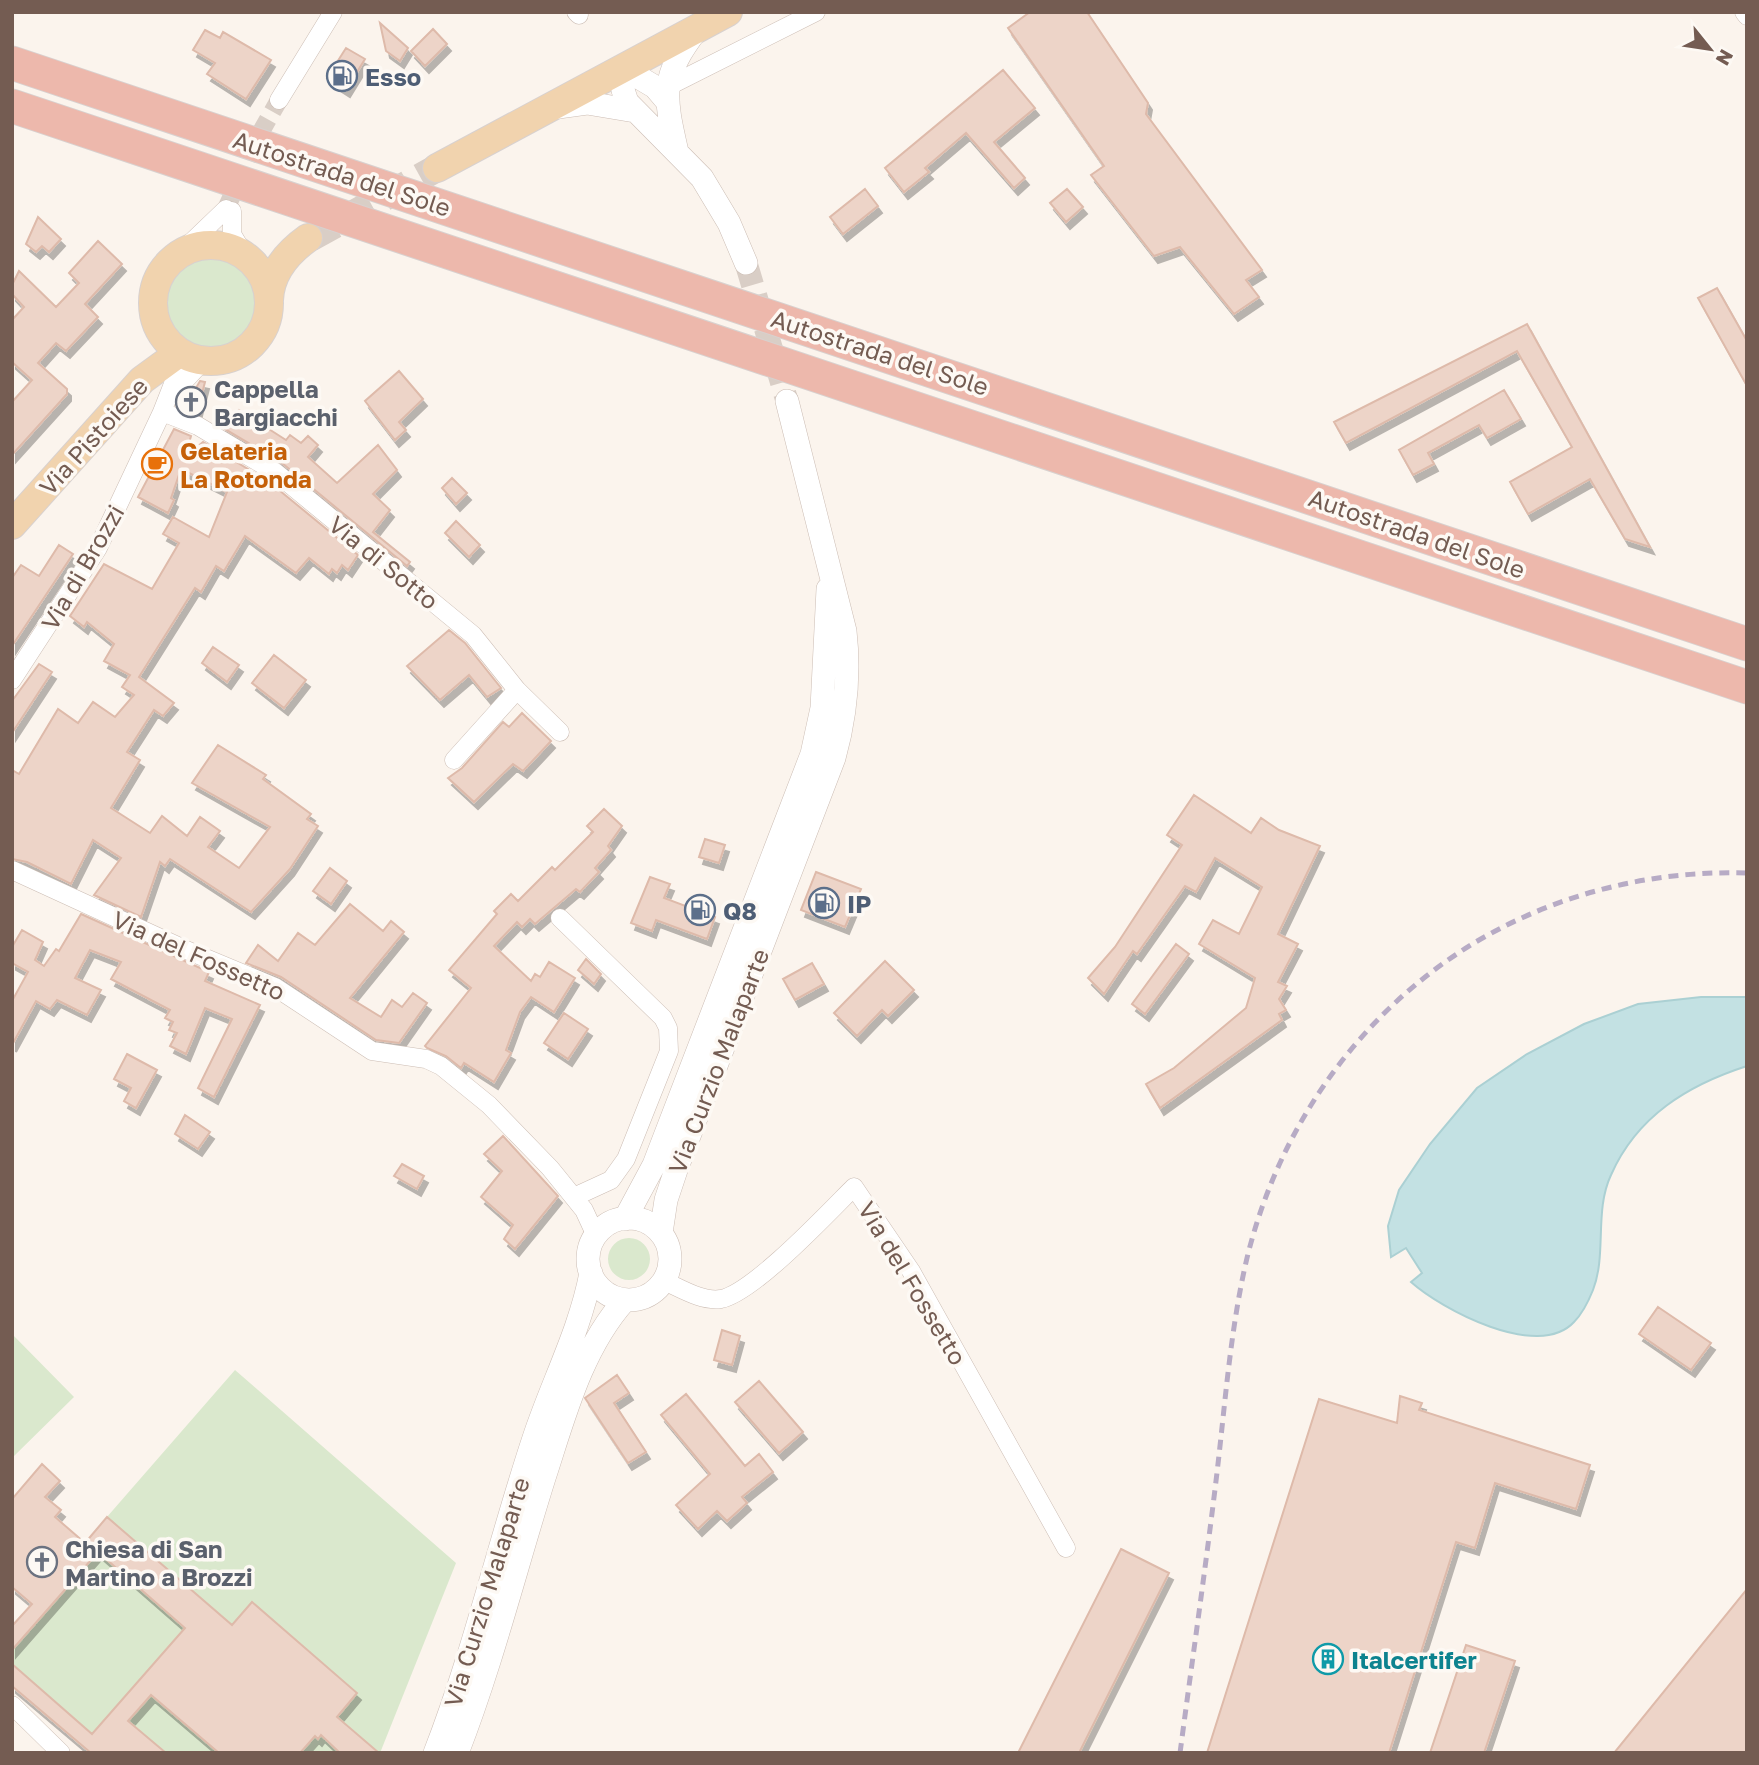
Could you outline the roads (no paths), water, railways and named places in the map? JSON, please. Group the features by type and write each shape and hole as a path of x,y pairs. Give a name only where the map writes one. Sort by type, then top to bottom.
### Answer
{"highway":[{"name":"Autostrada del Sole","path":"12,63 1747,644"},
{"name":"Autostrada del Sole","path":"12,106 1747,687"}],"main road":[{"path":"437,168 728,12"},
{"path":"179,254 198,246 212,245 233,249 245,256 273,251 309,238 293,250 279,266 272,281 269,300"},
{"name":"Via Pistoiese","path":"12,505 122,384 148,344 154,319 152,300 156,282 179,254"},
{"name":"Via Pistoiese","path":"12,525 142,380 191,357 230,359 254,343 267,318 269,300 264,278 245,256"},
{"path":"154,319 163,338 191,357"}],"street":[{"path":"279,100 333,12"},
{"path":"666,94 816,12"},
{"path":"677,152 666,94 674,65 698,29"},
{"path":"623,68 666,94"},
{"path":"623,68 623,90 635,111 702,178 717,200 746,263"},
{"path":"541,112 574,103 635,111"},
{"name":"Via Pistoiese","path":"179,254 229,210 232,234 245,256"},
{"name":"Via di Brozzi","path":"12,680 94,557 173,384 191,357"},
{"name":"Via Curzio Malaparte","path":"664,1281 670,1256 661,1233 666,1200 840,737 849,666 845,631 787,401"},
{"name":"Via di Sotto","path":"162,412 188,421 275,472 473,635 517,690 560,732"},
{"name":"Via Curzio Malaparte","path":"625,1219 654,1165 812,754 822,708 829,568"},
{"path":"454,761 517,690"},
{"name":"Via del Fossetto","path":"12,870 184,949 275,987 372,1051 426,1059 441,1066 489,1105 575,1197 596,1236"},
{"path":"560,918 663,1018 670,1040 665,1062 619,1172 601,1187 575,1197"},
{"name":"Via del Fossetto","path":"664,1281 713,1299 733,1294 760,1275 854,1187 911,1271 1066,1548"},
{"path":"596,1236 610,1223 625,1219 646,1222 661,1233"},
{"name":"Via Curzio Malaparte","path":"435,1753 474,1642 534,1439 579,1321 591,1273 590,1250 596,1236"},
{"path":"591,1273 601,1288 625,1300 651,1294 664,1281"},
{"name":"Via Curzio Malaparte","path":"457,1753 495,1647 530,1522 577,1385 600,1331 625,1300"},
{"path":"12,1705 61,1753"}],"water":[{"path":"1701,997 1747,997 1747,1066 1685,1093 1650,1120 1622,1154 1611,1175 1603,1203 1599,1262 1593,1290 1574,1322 1558,1333 1538,1336 1515,1334 1466,1317 1411,1282 1422,1273 1406,1248 1391,1257 1388,1226 1399,1190 1430,1144 1477,1088 1527,1054 1584,1024 1638,1004"}],"tunnel":[{"path":"226,209 258,137 279,100"},
{"path":"310,238 437,168"},
{"path":"746,263 787,401"}],"railway":[{"path":"1180,1753 1241,1285 1261,1210 1280,1163 1329,1078 1360,1039 1395,1003 1433,971 1505,926 1538,911 1605,888 1675,876 1747,873"}],"place":[{"name":"Esso","path":"342,76"},
{"name":"Cappella Bargiacchi","path":"191,402"},
{"name":"Gelateria La Rotonda","path":"157,464"},
{"name":"IP","path":"824,903"},
{"name":"Q8","path":"700,910"},
{"name":"Chiesa di San Martino a Brozzi","path":"42,1562"},
{"name":"Italcertifer","path":"1328,1659"}]}
